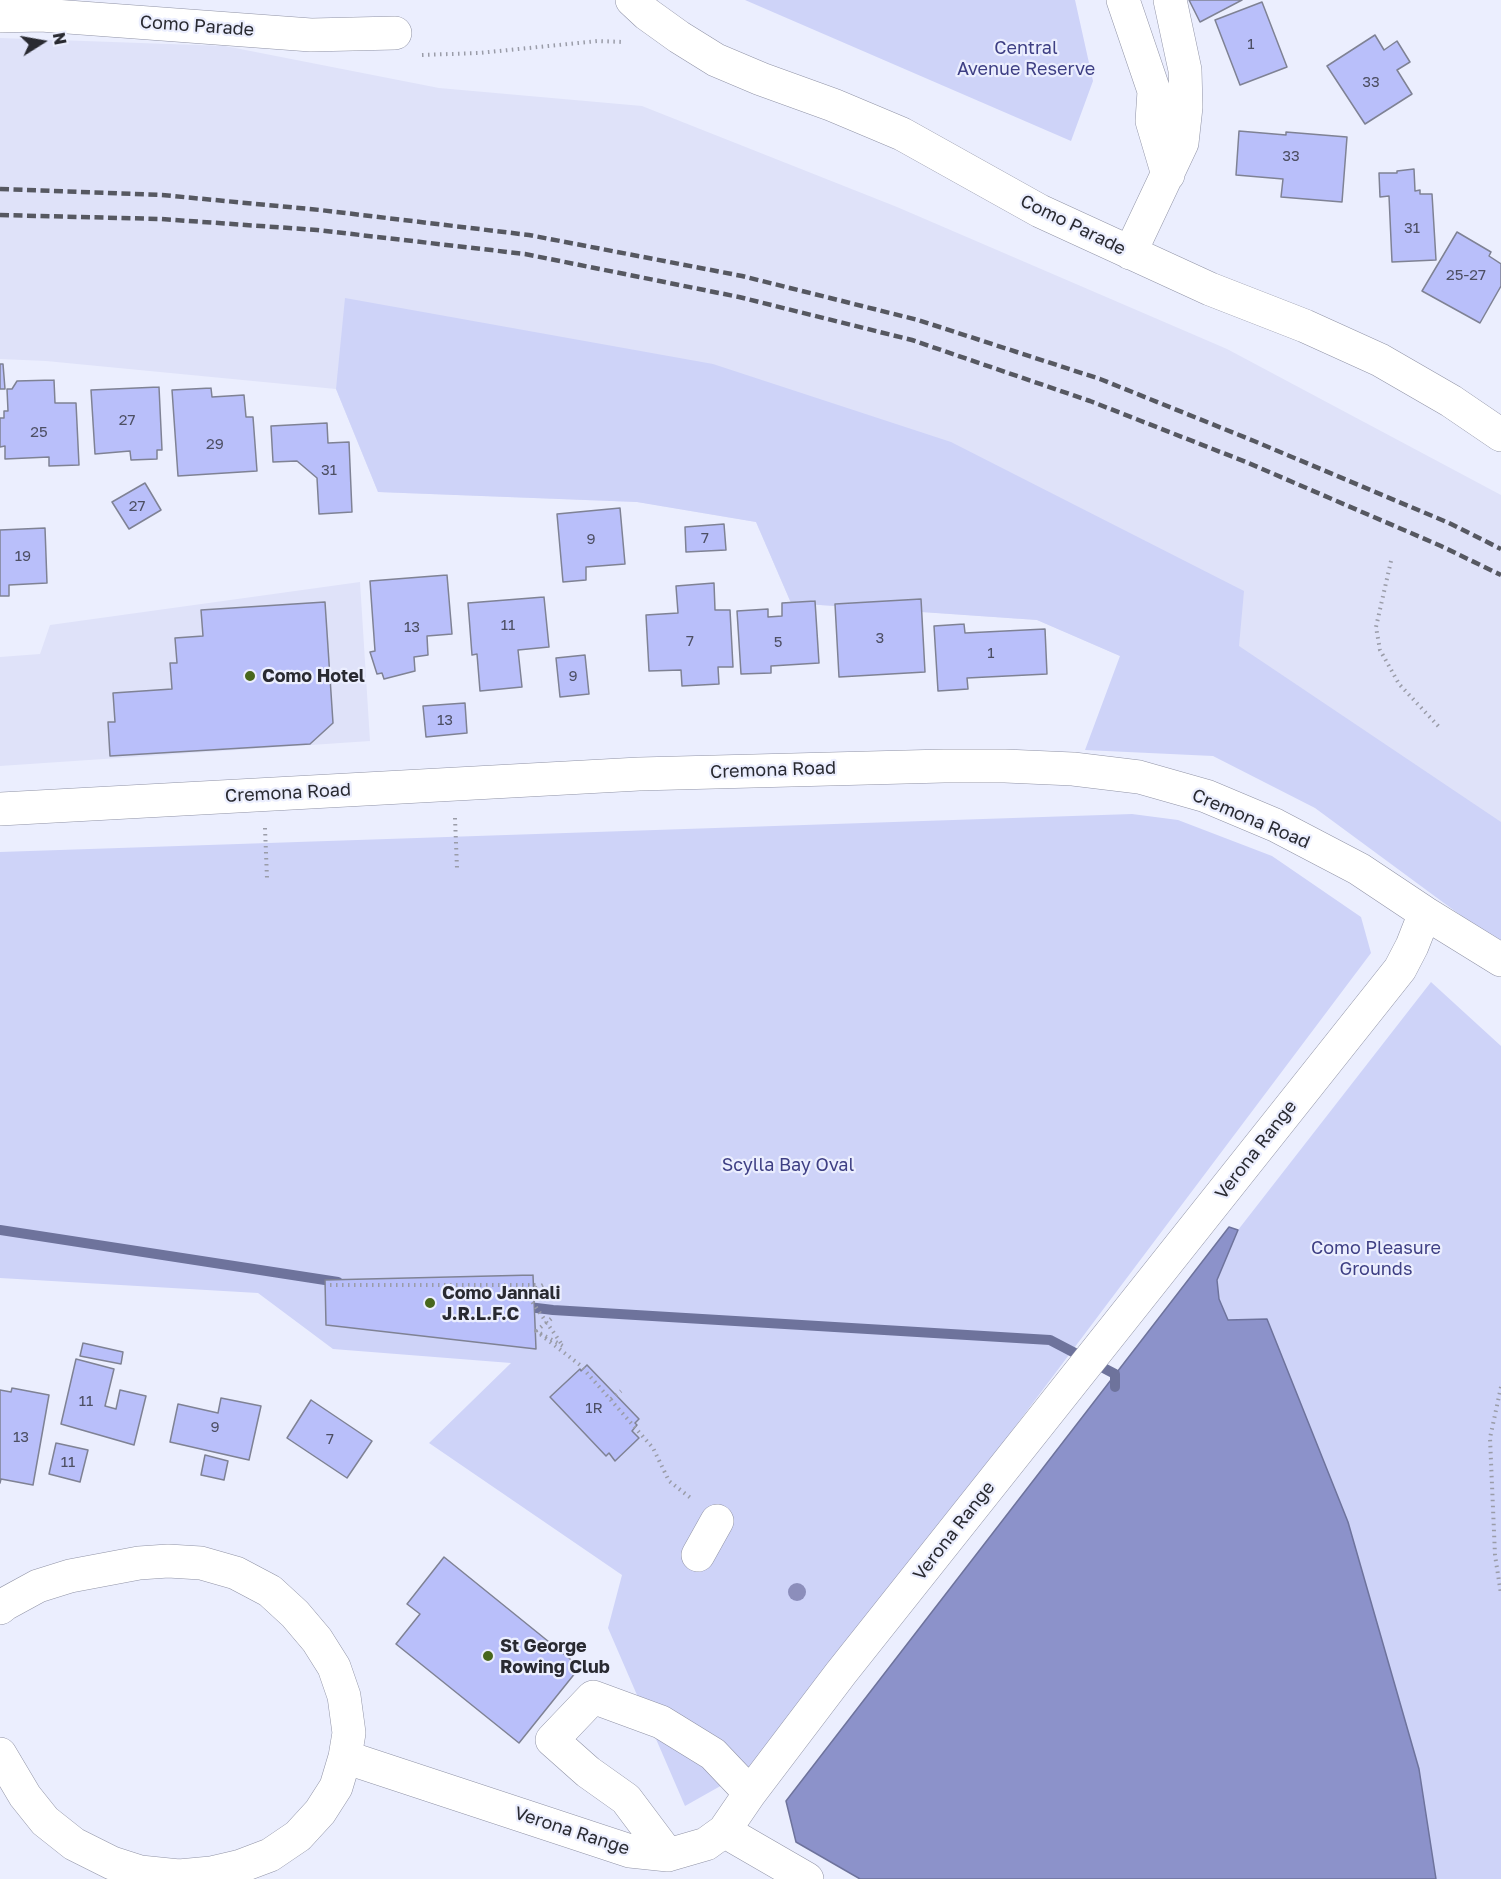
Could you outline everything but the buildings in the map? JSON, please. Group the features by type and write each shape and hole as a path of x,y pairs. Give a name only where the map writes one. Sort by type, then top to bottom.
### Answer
{"street":[{"path":"1123,0 1154,91 1152,121 1168,175"},
{"path":"1130,253 1182,144 1186,107 1185,70 1170,0"},
{"name":"Como Parade","path":"640,7 678,38 716,60 902,134 1040,211 1210,289 1305,326 1380,360 1451,401 1501,435"},
{"name":"Como Parade","path":"0,16 41,15 312,35 395,33"},
{"name":"Cremona Road","path":"0,809 639,774 944,766 1073,769 1139,777 1206,796 1275,825 1359,869 1501,960"},
{"name":"Verona Range","path":"345,1757 630,1851 669,1855 706,1844 724,1831 841,1673 1400,969 1425,913"},
{"path":"698,1555 703,1514"},
{"path":"0,1608 38,1586 70,1576 140,1563 168,1561 201,1563 236,1572 270,1590 317,1640 334,1667 344,1696 349,1733 336,1787 320,1812 298,1836 270,1855 241,1866 211,1873 179,1876 140,1872 112,1863 74,1844 45,1821 25,1796 0,1754"},
{"path":"669,1855 626,1799 588,1772 552,1740 593,1697 661,1722 696,1743 713,1754 750,1793"},
{"path":"724,1831 807,1879"}],"path":[{"path":"395,33 392,52 414,54 479,53 598,41 630,42"},
{"path":"1391,561 1376,627 1380,651 1399,684 1442,729"},
{"path":"453,784 457,868"},
{"path":"263,795 267,878"},
{"path":"330,1286 543,1285 527,1294"},
{"path":"527,1294 543,1293"},
{"path":"527,1294 563,1346 536,1331"},
{"path":"536,1331 552,1318"},
{"path":"536,1331 580,1365 653,1448 669,1481 693,1500 703,1514"},
{"path":"1501,1387 1490,1438 1495,1555 1501,1594"},
{"path":"611,1399 621,1391"}],"shaded area":[{"path":"0,38 225,46 439,88 642,106 897,207 1227,349 1501,495 1501,876 1120,656 1037,620 791,603 756,522 637,502 378,492 336,389 46,361 0,359"},
{"path":"360,582 370,741 0,766 0,657 40,654 50,625"},
{"path":"1229,1227 1238,1230 1217,1280 1219,1299 1228,1320 1267,1319 1348,1522 1419,1769 1436,1879 860,1879 796,1842 786,1801"}],"green space":[{"name":"Central Avenue Reserve","path":"745,0 1075,0 1093,81 1071,141"},
{"path":"345,298 713,364 951,442 1244,591 1239,646 1501,822 1501,945 1315,808 1213,756 1085,750 1120,656 1037,620 791,603 756,522 637,502 378,492 336,389"},
{"name":"Scylla Bay Oval","path":"1132,814 1178,820 1272,856 1361,917 1371,953 763,1762 685,1806 608,1628 622,1575 429,1443 511,1363 333,1349 258,1293 0,1278 0,852"},
{"name":"Como Pleasure Grounds","path":"1431,982 1501,1046 1501,1879 1436,1879 1419,1769 1348,1522 1228,1320 1219,1299 1217,1280 1238,1230"}],"waterway":[{"path":"0,1230 338,1282"},
{"path":"520,1306 553,1310 1050,1340 1115,1374 1115,1387"}],"railway":[{"path":"0,189 162,195 320,210 529,235 742,276 918,320 1100,379 1449,523 1501,549"},
{"path":"0,215 161,219 317,230 525,254 739,297 912,340 1090,401 1246,462 1441,546 1501,575"}],"place":[{"name":"Como Hotel","path":"250,676"},
{"name":"Como Jannali J.R.L.F.C","path":"430,1303"},
{"name":"St George Rowing Club","path":"488,1656"}]}
